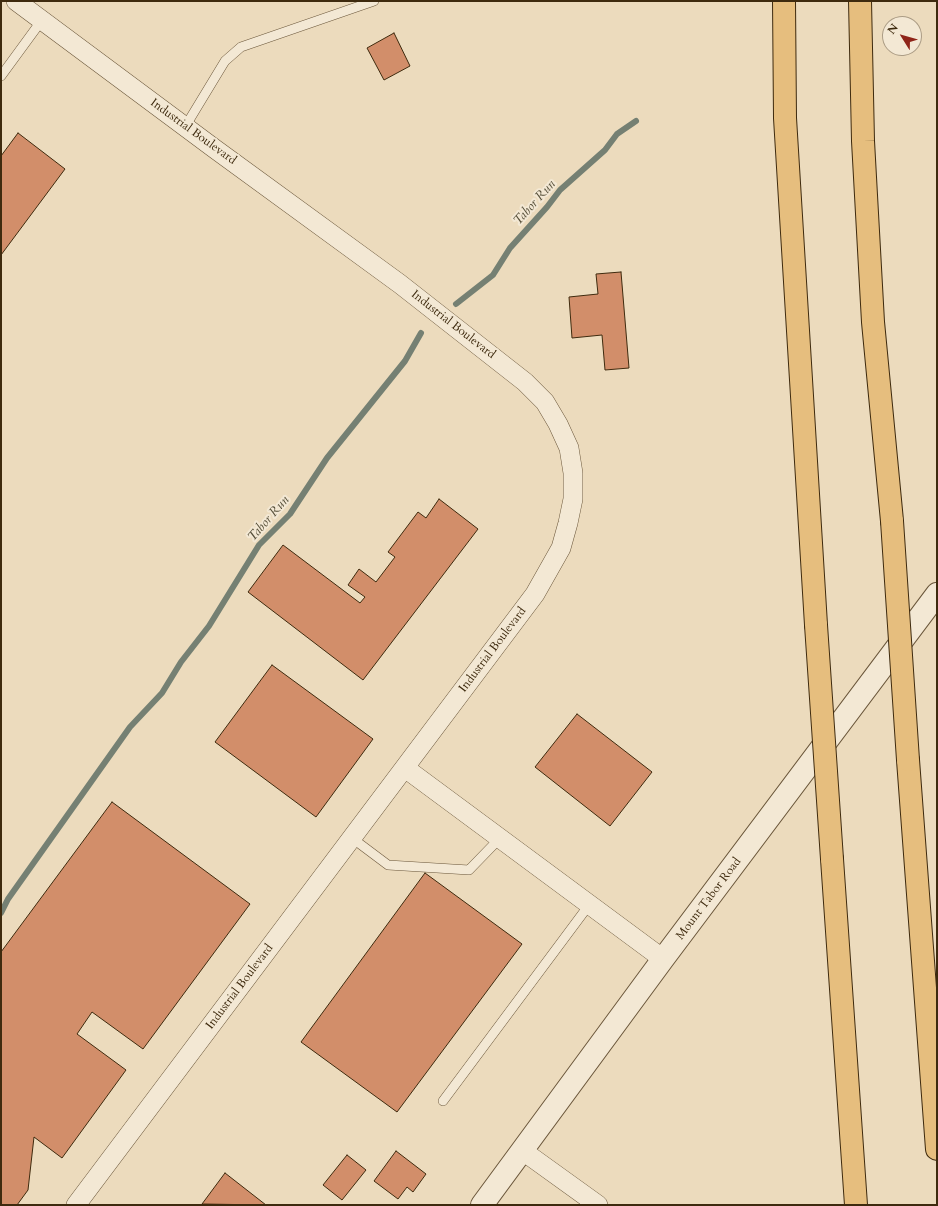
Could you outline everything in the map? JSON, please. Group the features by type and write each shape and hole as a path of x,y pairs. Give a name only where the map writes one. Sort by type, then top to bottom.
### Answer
{"highway":[{"path":"784,1 785,118 816,625 856,1205"},
{"path":"860,1 863,141 873,322 892,521 937,1149"}],"street":[{"name":"Industrial Boulevard","path":"16,1 400,284 525,382 545,402 558,424 569,448 573,474 573,499 568,523 560,548 535,594 76,1205"},
{"name":"Mount Tabor Road","path":"482,1205 663,959 937,594"},
{"path":"405,768 663,959"},
{"path":"522,1151 598,1205"}],"lane":[{"path":"185,127 225,61 241,47 374,1"},
{"path":"1,76 42,20"},
{"path":"352,838 388,865 469,870 500,838"},
{"path":"442,1101 590,905"}],"building":[{"path":"394,33 410,66 384,80 367,48"},
{"path":"18,133 65,169 1,255 1,156"},
{"path":"621,272 629,368 605,370 602,335 572,338 569,297 598,294 596,274"},
{"path":"439,499 478,529 363,680 248,592 283,545 360,603 365,597 348,585 359,569 376,582 395,557 388,552 418,512 426,518"},
{"path":"272,665 373,739 316,817 215,742"},
{"path":"577,714 652,772 610,826 535,767"},
{"path":"112,802 250,904 143,1049 92,1012 77,1034 126,1070 62,1158 34,1137 28,1190 17,1205 1,1205 1,952"},
{"path":"425,873 522,944 397,1112 301,1042"},
{"path":"396,1151 426,1174 413,1192 407,1187 398,1199 374,1181"},
{"path":"347,1155 366,1170 342,1200 323,1185"},
{"path":"225,1173 266,1205 202,1204"}],"waterway":[{"name":"Tabor Run","path":"456,304 493,275 510,248 547,207 560,190 605,150 617,134 636,121"},
{"name":"Tabor Run","path":"1,913 8,899 130,727 162,693 181,662 209,626 259,545 290,514 327,458 405,361 421,333"}]}
